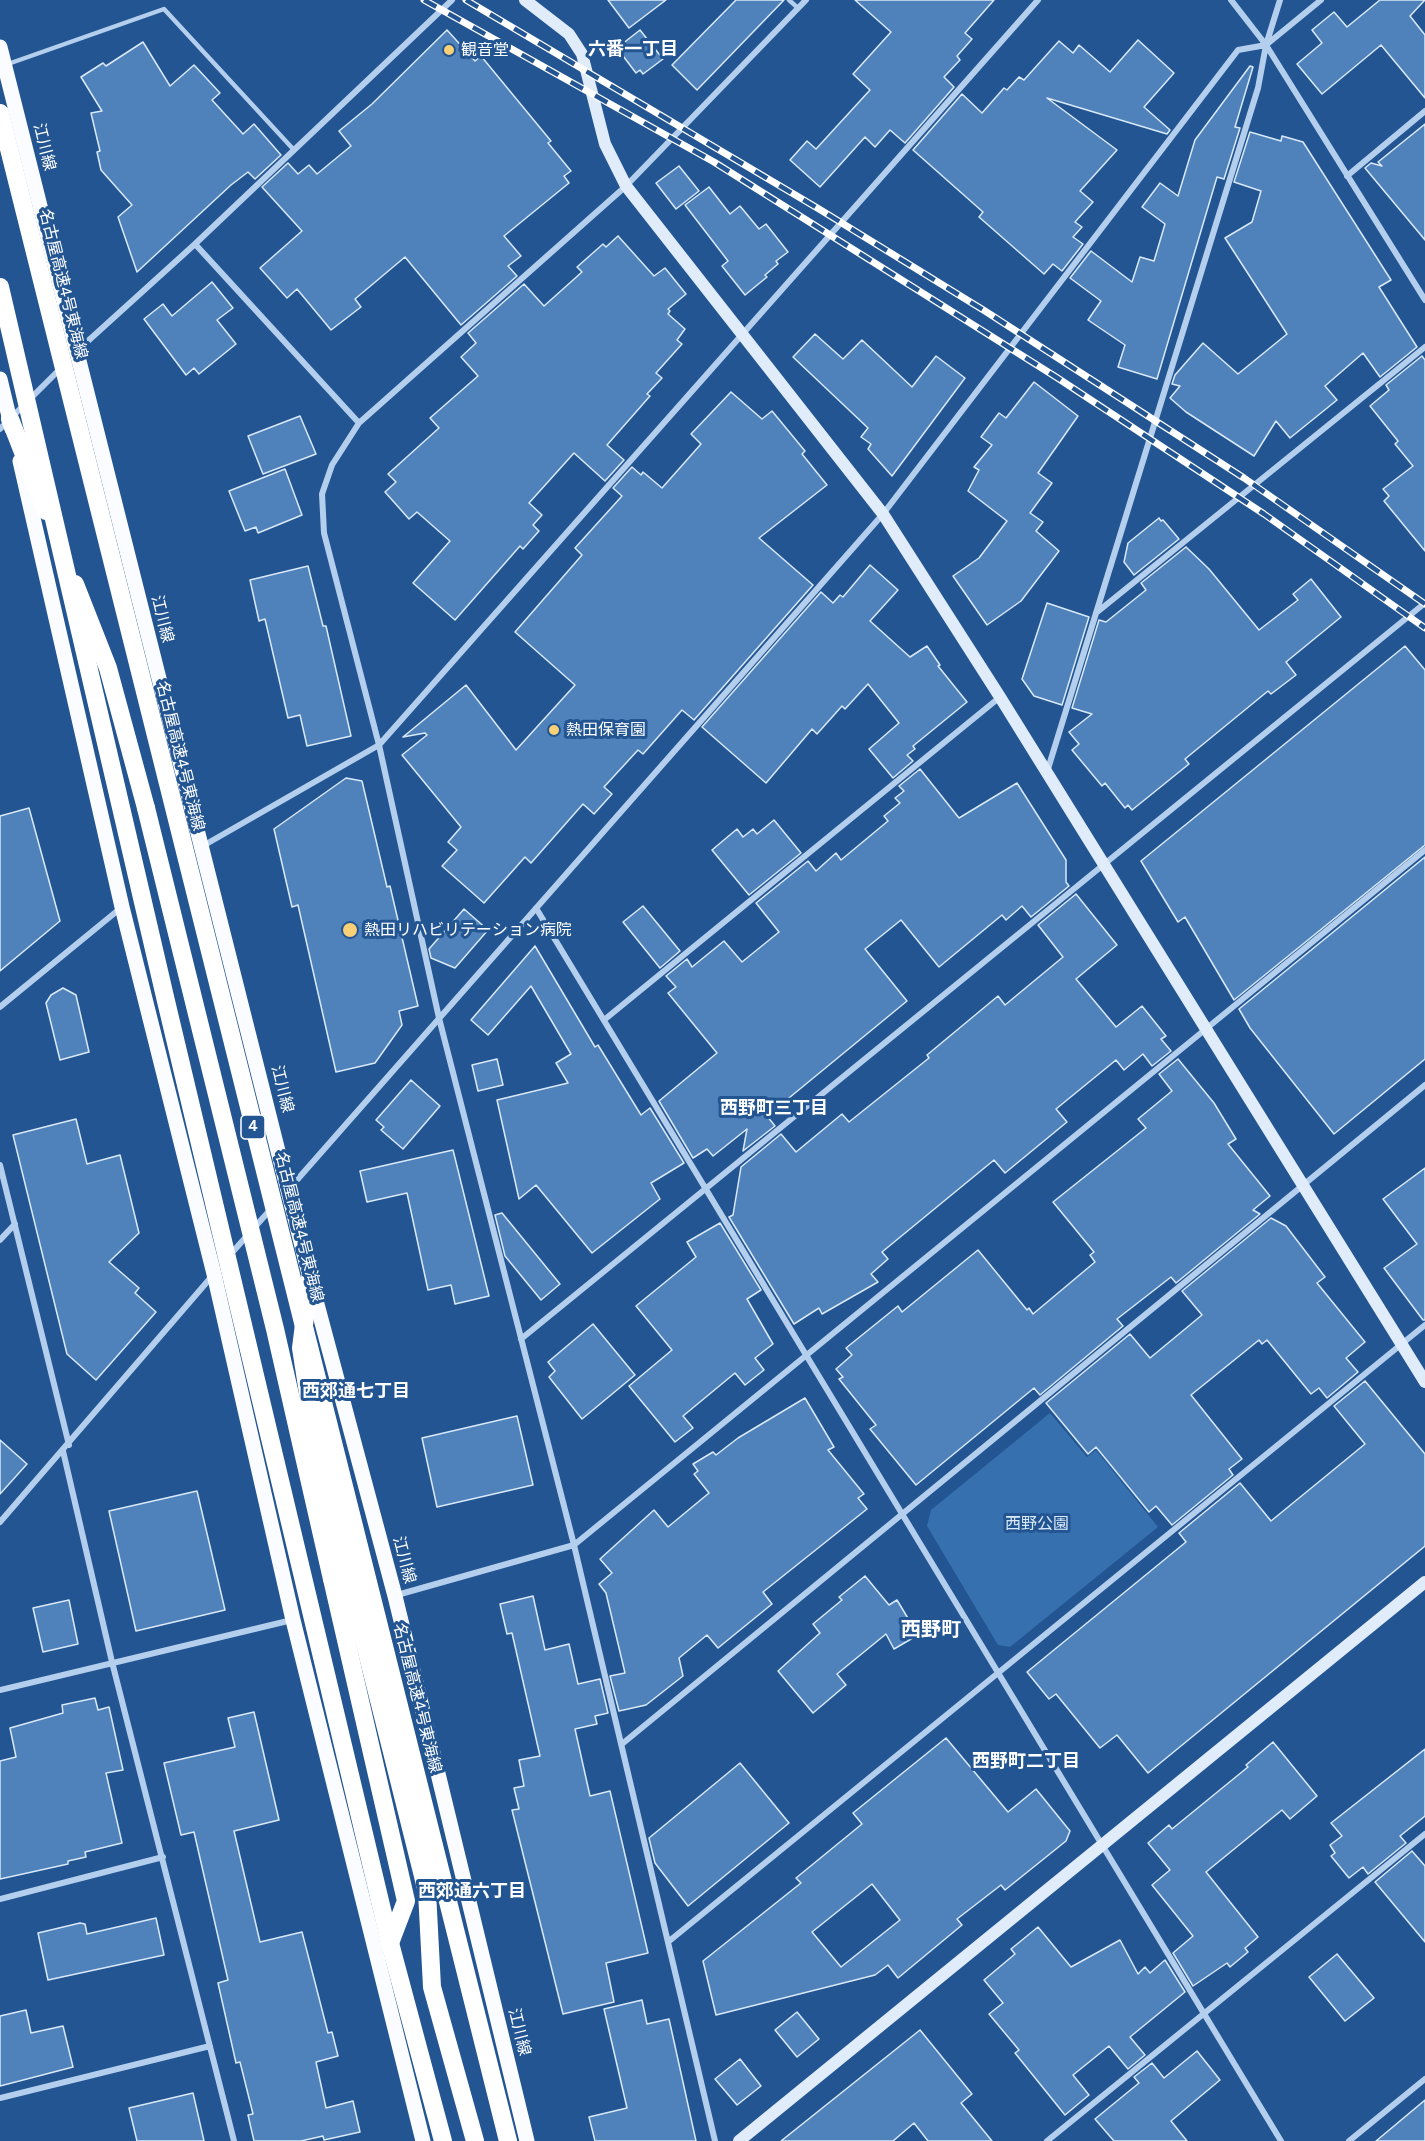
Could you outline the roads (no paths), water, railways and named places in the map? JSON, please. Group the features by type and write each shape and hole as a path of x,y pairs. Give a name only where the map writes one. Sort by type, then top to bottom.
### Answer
{"highway":[{"name":"名古屋高速4号東海線","path":"0,113 508,2141"},
{"path":"0,287 166,1000 390,1943 443,2141"},
{"path":"5,424 108,668 146,808 275,1329 406,1901 390,1943"},
{"path":"310,1278 301,1348 318,1456 427,1892 432,1987 476,2141"}],"main road":[{"name":"江川線","path":"0,47 310,1278 394,1596 527,2141"},
{"path":"0,379 5,424 214,1274 293,1620 423,2141"}],"street":[{"path":"5,424 76,353 195,244 452,0"},
{"path":"525,0 569,34 582,54 605,144 626,186 883,514 1000,697 1425,1382"},
{"path":"715,2141 574,1545 439,1018 379,745 324,533 322,494 332,465 359,423 626,186 806,0"},
{"path":"201,847 352,758 379,745 1038,0"},
{"path":"1232,0 1266,45 1425,300"},
{"path":"1047,773 1258,88 1266,45 1280,0"},
{"path":"0,1522 69,1445 214,1274 883,514 1238,50 1266,45 1321,0"},
{"path":"1347,176 1425,111"},
{"path":"195,244 359,423"},
{"path":"1096,613 1425,347"},
{"path":"521,1339 1425,603"},
{"path":"604,1020 1000,697"},
{"path":"394,1596 574,1545 1425,850"},
{"path":"0,1007 122,907"},
{"path":"536,908 1281,2141"},
{"path":"622,1744 1425,1085"},
{"path":"0,1165 69,1445"},
{"path":"0,1240 15,1224"},
{"path":"668,1942 1425,1325"},
{"path":"63,1451 112,1662 234,2141"},
{"path":"739,2141 1425,1582"},
{"path":"0,1690 293,1620"},
{"path":"1047,2141 1425,1834"},
{"path":"0,1899 163,1857"},
{"path":"0,2098 210,2046"},
{"path":"1349,2141 1425,2079"}],"lane":[{"path":"789,0 798,8"},
{"path":"5,65 164,9 294,150"}],"railway":[{"path":"424,0 714,162 1056,377 1264,514 1425,628"},
{"path":"466,0 819,209 985,311 1244,478 1425,604"}],"place":[{"name":"観音堂","path":"449,50"},
{"name":"熱田保育園","path":"554,730"},
{"name":"熱田リハビリテーション病院","path":"350,930"}],"district":[{"name":"六番一丁目","path":"633,50"},
{"name":"西野町三丁目","path":"774,1109"},
{"name":"西郊通七丁目","path":"356,1392"},
{"name":"西野町","path":"931,1630"},
{"name":"西野町二丁目","path":"1026,1762"},
{"name":"西郊通六丁目","path":"472,1892"}],"park label":[{"name":"西野公園","path":"1037,1524"}]}
